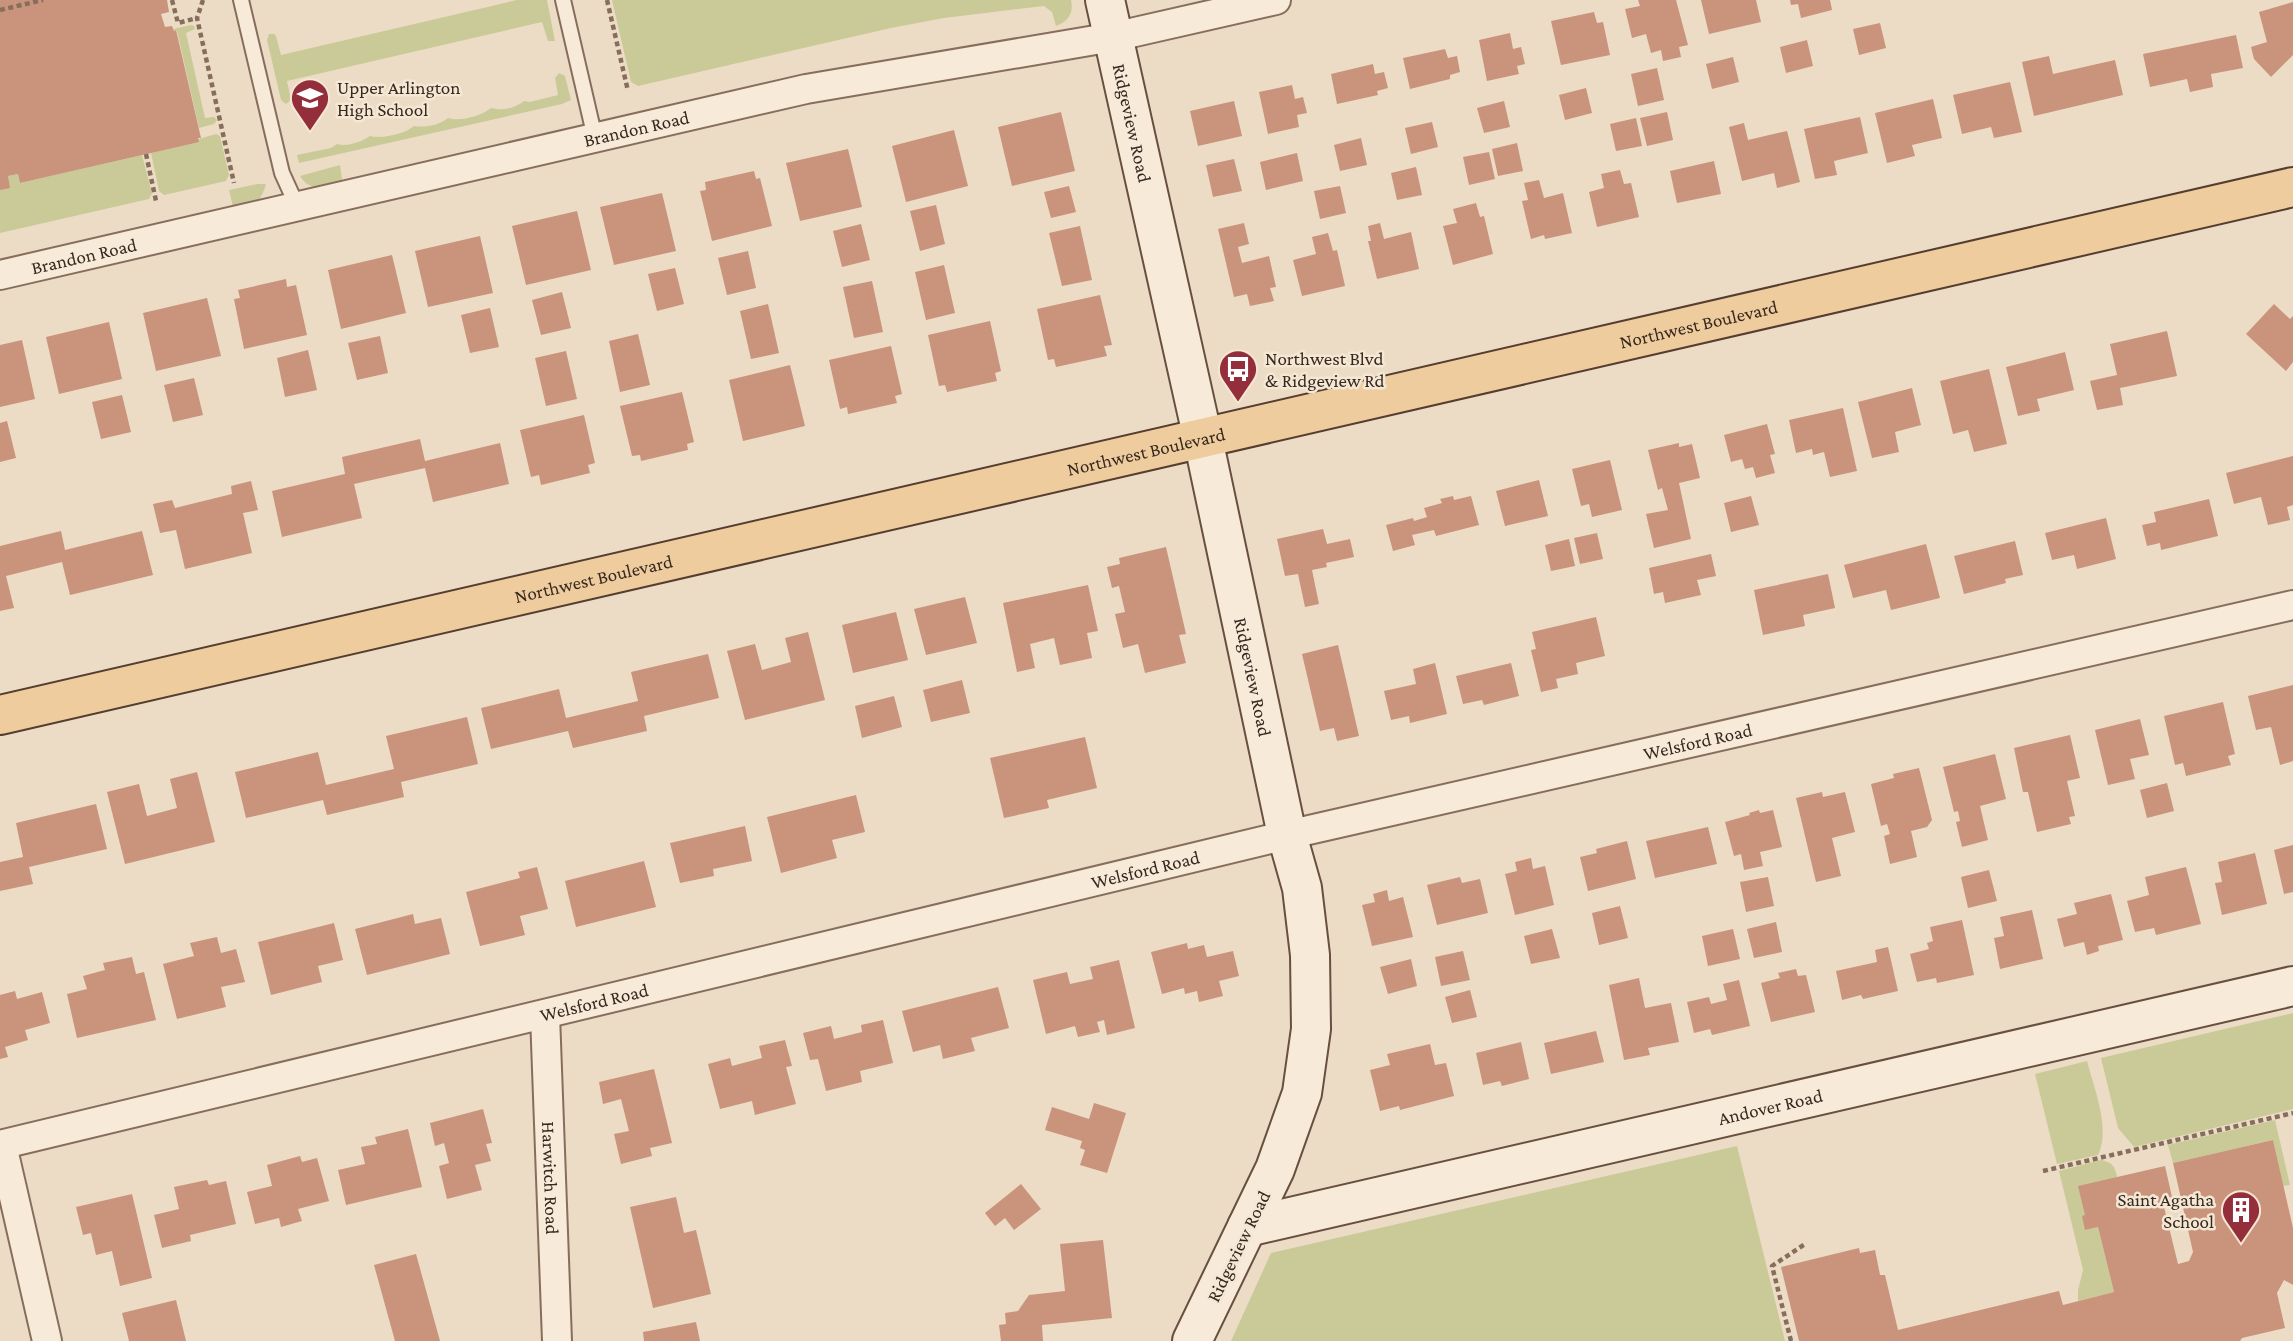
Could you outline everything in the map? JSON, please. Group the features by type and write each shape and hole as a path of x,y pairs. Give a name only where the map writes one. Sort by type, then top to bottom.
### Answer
{"main road":[{"name":"Northwest Boulevard","path":"0,715 2293,187"}],"street":[{"name":"Ridgeview Road","path":"1105,0 1203,439 1287,835 1302,888 1310,956 1311,1029 1302,1094 1275,1169 1192,1341"},
{"name":"Brandon Road","path":"0,275 806,89 1113,37 1276,0"},
{"name":"Welsford Road","path":"1,1145 1287,835 2293,605"},
{"name":"Andover Road","path":"1247,1227 2293,986"},
{"name":"Harwitch Road","path":"545,1015 558,1341"},
{"path":"1,1145 47,1341"}],"lane":[{"path":"241,0 282,173 297,206"},
{"path":"563,0 594,138"}],"path":[{"path":"0,10 43,0"},
{"path":"172,0 178,23 197,18"},
{"path":"203,0 197,18 234,183"},
{"path":"607,0 628,92"},
{"path":"146,154 156,201"},
{"path":"2043,1171 2293,1113"},
{"path":"1791,1341 1772,1266 1805,1244"}],"green space":[{"path":"517,0 547,0 555,41 548,41 542,22 287,81 291,100 286,104 281,100 267,40 269,34 276,36 281,55"},
{"path":"612,0 1071,0 1072,9 1064,22 1056,26 1052,12 1044,6 944,18 638,86 631,82"},
{"path":"191,25 195,29 186,33 205,118 214,117 217,120 214,124 199,128 177,31 173,29"},
{"path":"559,73 565,76 571,100 562,104 299,163 297,155 331,148 337,144 354,143 370,136 393,135 414,126 432,125 448,118 470,118 491,108 509,108 524,101 558,95 555,78"},
{"path":"216,134 220,136 229,175 226,181 164,195 159,191 151,153"},
{"path":"142,155 152,193 149,199 0,233 0,190 8,176 18,174 20,183"},
{"path":"340,165 343,186 313,187 300,176"},
{"path":"266,184 258,200 251,206 234,211 229,190"},
{"path":"2293,1013 2293,1109 2134,1147 2118,1128 2101,1058"},
{"path":"2087,1061 2100,1108 2102,1145 2098,1155 2057,1164 2035,1074"},
{"path":"2275,1120 2290,1185 2283,1186 2273,1140 2173,1163 2168,1145"},
{"path":"1737,1146 1785,1341 1231,1341 1271,1253"},
{"path":"2101,1160 2112,1165 2117,1177 2085,1215 2085,1230 2098,1227 2114,1292 2078,1301 2083,1270 2059,1171"}],"building":[{"path":"0,0 167,0 169,12 161,14 165,27 172,26 174,31 176,30 201,138 198,138 199,142 20,183 18,174 8,176 10,188 0,190"},
{"path":"1638,0 1676,0 1688,45 1679,47 1681,57 1663,61 1661,50 1651,53 1646,34 1632,38 1625,9 1640,6"},
{"path":"1701,0 1756,0 1761,22 1709,34"},
{"path":"1790,0 1830,0 1832,10 1801,18 1798,4 1791,5"},
{"path":"2293,2 2293,55 2271,77 2254,59 2251,47 2267,42 2259,12"},
{"path":"1594,12 1597,23 1603,22 1610,55 1561,65 1551,21"},
{"path":"1880,23 1886,48 1859,55 1853,29"},
{"path":"1510,33 1513,49 1521,47 1525,64 1517,66 1519,74 1487,81 1479,40"},
{"path":"2236,35 2243,68 2211,74 2213,87 2190,92 2187,79 2150,87 2143,54"},
{"path":"1807,40 1813,66 1786,73 1780,47"},
{"path":"1445,49 1448,58 1457,56 1460,72 1450,75 1450,79 1410,89 1403,58"},
{"path":"2049,56 2053,74 2115,60 2123,95 2034,116 2022,62"},
{"path":"1733,57 1739,82 1712,89 1706,64"},
{"path":"1373,64 1375,74 1384,72 1388,88 1377,91 1378,95 1337,104 1331,74"},
{"path":"1657,68 1664,100 1638,106 1631,74"},
{"path":"2010,82 2022,132 1994,138 1991,127 1962,134 1953,95"},
{"path":"1292,85 1295,99 1303,97 1307,113 1297,115 1299,127 1268,134 1259,92"},
{"path":"1586,88 1592,113 1565,120 1559,95"},
{"path":"1933,99 1942,138 1912,145 1915,156 1887,163 1875,113"},
{"path":"1234,101 1242,136 1198,146 1190,111"},
{"path":"1504,101 1510,127 1484,133 1477,108"},
{"path":"1061,112 1075,171 1012,186 998,127"},
{"path":"1667,112 1673,140 1647,146 1640,118"},
{"path":"1860,117 1868,153 1834,161 1837,175 1815,179 1804,129"},
{"path":"1636,118 1642,146 1616,151 1610,124"},
{"path":"1432,122 1438,147 1411,154 1405,128"},
{"path":"1744,123 1748,140 1787,131 1800,182 1777,188 1774,173 1742,181 1729,127"},
{"path":"954,130 968,186 906,202 892,146"},
{"path":"1361,138 1367,165 1340,171 1334,145"},
{"path":"1517,143 1523,171 1498,176 1492,149"},
{"path":"848,149 862,207 800,221 786,163"},
{"path":"1489,152 1495,179 1469,185 1463,157"},
{"path":"1297,153 1303,181 1266,190 1260,162"},
{"path":"1234,159 1242,191 1213,197 1206,165"},
{"path":"1714,161 1721,194 1677,203 1670,171"},
{"path":"1416,167 1422,195 1397,200 1391,173"},
{"path":"1620,170 1624,184 1631,183 1639,217 1597,227 1589,192 1604,188 1601,174"},
{"path":"754,171 756,179 760,178 772,226 712,241 700,191 706,190 705,182"},
{"path":"1539,180 1544,198 1563,193 1572,233 1531,239 1522,201 1528,200 1524,183"},
{"path":"1069,186 1076,212 1051,218 1044,192"},
{"path":"1340,186 1346,213 1320,219 1314,191"},
{"path":"662,193 676,251 614,265 600,207"},
{"path":"1476,203 1480,217 1484,216 1493,254 1453,265 1443,226 1457,223 1453,209"},
{"path":"936,205 945,244 920,251 910,211"},
{"path":"577,211 591,270 526,285 512,226"},
{"path":"1244,223 1249,244 1238,247 1242,263 1269,256 1276,287 1270,288 1274,301 1250,306 1247,294 1234,297 1218,229"},
{"path":"1380,223 1384,239 1411,232 1419,269 1377,279 1368,241 1371,241 1368,226"},
{"path":"861,224 870,260 842,267 833,231"},
{"path":"1080,226 1092,280 1062,286 1049,233"},
{"path":"1328,233 1333,251 1337,250 1345,286 1302,296 1293,260 1316,254 1312,237"},
{"path":"480,236 493,293 428,307 415,251"},
{"path":"748,251 756,288 727,295 718,258"},
{"path":"392,255 406,313 341,329 328,270"},
{"path":"944,265 955,313 926,320 915,272"},
{"path":"675,268 684,304 657,311 648,274"},
{"path":"286,279 287,287 296,285 307,335 244,349 234,299 240,298 238,290"},
{"path":"872,281 883,332 854,338 843,287"},
{"path":"562,292 571,328 541,335 532,300"},
{"path":"1100,295 1112,345 1104,346 1107,356 1056,367 1054,359 1048,360 1037,309"},
{"path":"207,298 221,356 156,371 143,313"},
{"path":"768,304 779,353 751,359 740,311"},
{"path":"2274,304 2290,319 2293,316 2293,362 2286,371 2246,334"},
{"path":"490,308 499,347 470,353 461,315"},
{"path":"990,321 1001,371 995,373 997,381 947,392 945,385 939,386 928,335"},
{"path":"109,322 122,379 59,394 46,337"},
{"path":"2167,331 2177,376 2120,388 2123,405 2097,410 2090,381 2117,375 2110,344"},
{"path":"638,334 650,385 620,392 609,341"},
{"path":"380,336 388,373 357,380 348,343"},
{"path":"22,340 35,399 0,407 0,345"},
{"path":"891,346 902,394 895,396 897,403 848,414 847,407 840,409 829,360"},
{"path":"308,350 317,390 285,397 277,358"},
{"path":"566,351 577,399 546,406 535,358"},
{"path":"2065,352 2074,390 2037,399 2040,411 2018,416 2006,367"},
{"path":"790,365 805,426 743,441 729,380"},
{"path":"1989,369 2007,444 1974,452 1968,430 1953,434 1940,381"},
{"path":"194,378 203,415 173,422 164,385"},
{"path":"1912,388 1921,425 1895,432 1899,452 1872,458 1858,402"},
{"path":"682,392 694,442 687,444 688,450 641,461 640,455 632,456 620,406"},
{"path":"122,395 131,432 101,439 92,402"},
{"path":"1843,408 1857,471 1830,477 1824,452 1813,455 1812,449 1796,453 1789,420"},
{"path":"584,415 595,463 588,465 590,473 541,485 539,475 531,477 520,430"},
{"path":"7,421 16,458 0,462 0,423"},
{"path":"1767,424 1775,454 1770,455 1775,473 1756,478 1753,467 1745,469 1742,459 1731,462 1724,435"},
{"path":"420,439 425,461 500,443 509,484 433,502 425,468 354,484 362,518 282,537 272,491 345,474 342,457"},
{"path":"1679,443 1679,447 1692,444 1700,478 1679,483 1691,539 1654,548 1646,514 1668,510 1662,488 1658,490 1648,450"},
{"path":"2293,456 2293,505 2287,507 2290,520 2268,525 2261,497 2234,504 2226,473"},
{"path":"1610,460 1622,510 1592,517 1589,504 1581,506 1572,469"},
{"path":"1539,480 1548,516 1505,526 1496,491"},
{"path":"251,481 258,510 243,513 252,553 185,569 176,530 160,533 153,504 172,500 175,508 232,494 231,486"},
{"path":"1453,496 1454,500 1471,496 1479,525 1436,536 1434,530 1412,535 1415,545 1393,551 1386,525 1427,517 1424,508 1442,503 1440,499"},
{"path":"1751,496 1759,525 1731,532 1724,503"},
{"path":"2209,499 2218,536 2161,550 2160,543 2147,546 2142,525 2156,522 2154,512"},
{"path":"2106,518 2116,559 2077,569 2074,555 2052,560 2045,533"},
{"path":"1323,529 1327,544 1350,539 1354,557 1326,563 1327,567 1312,570 1319,604 1305,607 1298,574 1285,576 1277,539"},
{"path":"61,531 65,550 142,531 153,575 70,595 62,562 6,576 14,608 0,611 0,546"},
{"path":"1597,533 1603,559 1580,564 1574,538"},
{"path":"1569,539 1575,566 1551,571 1545,545"},
{"path":"2015,541 2023,575 2005,579 2006,583 1964,594 1954,556"},
{"path":"1926,544 1940,598 1891,610 1886,590 1853,598 1844,565"},
{"path":"1166,547 1186,634 1179,635 1186,663 1145,673 1138,644 1123,648 1115,614 1125,612 1119,586 1112,588 1107,567 1120,564 1119,558"},
{"path":"1711,554 1716,576 1697,580 1701,595 1665,603 1663,592 1654,594 1649,568"},
{"path":"1828,574 1835,608 1803,615 1805,626 1763,635 1754,590"},
{"path":"1088,585 1098,631 1087,633 1092,658 1060,665 1054,638 1030,644 1035,668 1017,672 1003,603"},
{"path":"965,597 977,643 926,655 914,609"},
{"path":"896,612 908,660 853,673 842,625"},
{"path":"1596,617 1605,656 1576,663 1578,674 1556,679 1558,688 1541,692 1531,650 1536,649 1532,632"},
{"path":"808,632 825,700 745,720 727,651 755,644 762,670 791,662 785,638"},
{"path":"1338,645 1359,736 1337,741 1334,728 1320,731 1302,654"},
{"path":"708,654 719,698 644,716 647,731 573,748 568,731 491,749 481,708 559,689 566,718 638,701 631,672"},
{"path":"1435,663 1447,714 1410,723 1409,716 1391,720 1384,691 1416,684 1413,669"},
{"path":"1511,663 1519,696 1484,705 1482,700 1463,704 1456,676"},
{"path":"962,680 970,713 931,722 923,690"},
{"path":"2293,685 2293,761 2280,765 2271,727 2256,730 2248,696"},
{"path":"894,696 902,727 862,738 855,706"},
{"path":"2223,702 2235,754 2228,756 2231,765 2186,776 2183,763 2175,765 2164,716"},
{"path":"467,717 478,764 401,782 404,797 327,815 323,800 246,818 235,772 318,752 326,785 394,769 386,736"},
{"path":"2140,719 2149,755 2130,759 2135,779 2108,785 2095,730"},
{"path":"2070,735 2080,778 2067,781 2075,816 2069,817 2071,824 2037,832 2028,792 2023,792 2014,748"},
{"path":"1085,737 1097,788 1047,800 1049,808 1004,818 990,758"},
{"path":"1995,754 2006,799 1980,806 1988,840 1962,847 1956,822 1960,821 1958,811 1954,812 1943,767"},
{"path":"1919,768 1932,820 1927,827 1911,831 1917,857 1890,864 1884,836 1890,834 1887,824 1881,826 1871,784 1894,778 1893,774"},
{"path":"197,772 215,842 125,864 107,792 139,784 147,816 177,808 170,779"},
{"path":"2167,783 2174,811 2147,818 2140,790"},
{"path":"1822,792 1823,797 1845,792 1855,832 1832,838 1841,876 1816,882 1796,798"},
{"path":"856,795 865,832 832,840 837,858 781,873 767,817"},
{"path":"96,804 107,849 29,867 33,884 0,891 0,862 23,857 16,823"},
{"path":"1759,810 1760,813 1773,810 1782,847 1760,852 1763,866 1744,870 1741,854 1734,856 1725,822"},
{"path":"745,826 752,861 713,869 714,876 680,883 670,843"},
{"path":"1708,827 1717,864 1655,878 1646,841"},
{"path":"1627,841 1636,879 1588,891 1580,857 1597,853 1596,849"},
{"path":"2293,845 2293,892 2284,894 2274,850"},
{"path":"2255,853 2267,904 2222,915 2215,883 2222,882 2218,862"},
{"path":"1531,858 1533,869 1545,866 1554,905 1515,915 1505,874 1517,871 1515,862"},
{"path":"644,861 656,907 576,927 565,881"},
{"path":"537,867 548,909 520,916 525,935 480,946 466,892 520,878 518,872"},
{"path":"2186,867 2201,924 2156,935 2154,928 2135,932 2127,901 2149,895 2145,877"},
{"path":"1989,870 1997,901 1968,908 1961,877"},
{"path":"1460,877 1462,883 1480,879 1488,913 1437,925 1427,885"},
{"path":"1768,877 1774,906 1746,912 1740,882"},
{"path":"1387,890 1389,901 1403,897 1413,937 1372,946 1362,905 1375,902 1373,894"},
{"path":"2111,894 2123,940 2098,946 2099,951 2087,955 2084,942 2064,947 2057,919 2077,914 2074,903"},
{"path":"1620,906 1628,938 1599,945 1592,913"},
{"path":"2032,910 2043,959 2000,969 1994,938 2004,936 2000,917"},
{"path":"413,914 415,924 441,918 450,954 367,975 355,929"},
{"path":"1962,920 1974,975 1937,983 1936,978 1917,982 1910,954 1929,949 1927,943 1933,941 1930,927"},
{"path":"1776,922 1782,952 1754,958 1747,929"},
{"path":"334,923 343,960 318,966 322,982 271,995 258,942"},
{"path":"1552,929 1560,958 1531,964 1524,936"},
{"path":"1733,929 1740,959 1708,966 1702,936"},
{"path":"217,937 221,953 236,949 245,982 221,987 226,1007 177,1019 163,964 194,956 190,943"},
{"path":"1187,943 1188,949 1204,945 1207,957 1233,951 1239,976 1219,981 1223,996 1199,1002 1197,991 1185,994 1184,988 1162,994 1151,952"},
{"path":"1888,947 1898,991 1863,999 1861,995 1842,1000 1836,971 1877,962 1875,950"},
{"path":"1463,951 1470,980 1441,986 1435,957"},
{"path":"132,957 136,974 144,972 156,1020 77,1038 67,994 87,989 83,976 105,970 103,963"},
{"path":"1411,959 1417,986 1388,994 1380,967"},
{"path":"1119,960 1135,1028 1107,1035 1104,1020 1097,1022 1100,1032 1078,1037 1075,1026 1046,1034 1033,980 1067,972 1070,984 1093,979 1090,967"},
{"path":"1796,969 1798,976 1806,975 1815,1012 1771,1022 1761,983 1780,978 1778,973"},
{"path":"1639,978 1645,1008 1671,1003 1679,1042 1648,1048 1650,1055 1624,1060 1609,985"},
{"path":"1739,980 1750,1026 1712,1035 1710,1029 1694,1033 1687,1002 1709,997 1711,1004 1727,1000 1723,984"},
{"path":"998,987 1009,1028 971,1038 975,1051 943,1059 940,1045 913,1052 902,1011"},
{"path":"1470,990 1477,1017 1452,1023 1445,997"},
{"path":"15,991 17,999 42,992 50,1023 25,1030 28,1040 5,1047 8,1057 0,1059 0,995"},
{"path":"883,1020 893,1063 860,1071 862,1082 826,1091 818,1059 810,1060 803,1033 831,1026 834,1039 862,1032 861,1025"},
{"path":"1596,1031 1604,1062 1551,1074 1544,1043"},
{"path":"785,1040 792,1066 786,1067 796,1104 755,1115 752,1101 720,1109 708,1064 730,1058 732,1066 762,1058 759,1046"},
{"path":"1521,1042 1529,1079 1502,1086 1500,1081 1483,1085 1476,1053"},
{"path":"1430,1044 1435,1065 1446,1063 1454,1096 1400,1110 1399,1106 1380,1111 1370,1070 1390,1065 1387,1054"},
{"path":"654,1069 672,1143 650,1148 652,1156 621,1164 614,1134 629,1131 621,1099 603,1104 599,1082"},
{"path":"1094,1103 1126,1113 1107,1173 1080,1165 1085,1150 1080,1148 1082,1141 1045,1130 1052,1107 1089,1119"},
{"path":"483,1109 492,1143 486,1144 491,1161 475,1165 482,1190 447,1199 439,1166 449,1163 444,1143 435,1146 430,1123"},
{"path":"408,1129 422,1187 346,1205 338,1170 365,1164 361,1147 377,1144 375,1137"},
{"name":"Saint Agatha School","path":"2273,1140 2293,1228 2293,1285 2284,1280 2277,1293 2285,1328 2242,1338 2240,1341 1799,1341 1781,1267 1859,1248 1860,1253 1875,1250 1880,1275 1885,1275 1898,1330 2059,1291 2063,1305 2114,1292 2098,1227 2085,1230 2082,1216 2085,1215 2078,1186 2165,1166 2172,1197 2162,1199 2178,1264 2189,1261 2193,1252 2173,1163"},
{"path":"300,1156 302,1162 317,1158 329,1201 298,1209 302,1221 281,1227 279,1218 255,1224 247,1192 272,1186 267,1165"},
{"path":"207,1180 209,1185 226,1181 236,1224 190,1235 191,1241 162,1248 154,1215 179,1209 174,1187"},
{"path":"1021,1184 1041,1209 1014,1230 1005,1218 995,1226 985,1213"},
{"path":"132,1194 152,1278 120,1286 112,1251 96,1255 91,1233 83,1235 76,1207"},
{"path":"676,1197 684,1233 696,1230 711,1294 653,1308 630,1207"},
{"path":"1103,1240 1112,1318 1042,1325 1043,1341 1001,1341 999,1325 1006,1324 1005,1313 1018,1311 1029,1295 1065,1291 1060,1244"},
{"path":"416,1254 440,1341 395,1341 374,1265"},
{"path":"176,1300 186,1341 129,1341 122,1313"},
{"path":"696,1322 700,1341 644,1341 643,1332"}],"place":[{"name":"Upper Arlington High School","path":"310,132"},
{"name":"Northwest Blvd & Ridgeview Rd","path":"1238,403"},
{"name":"Saint Agatha School","path":"2241,1244"}]}
